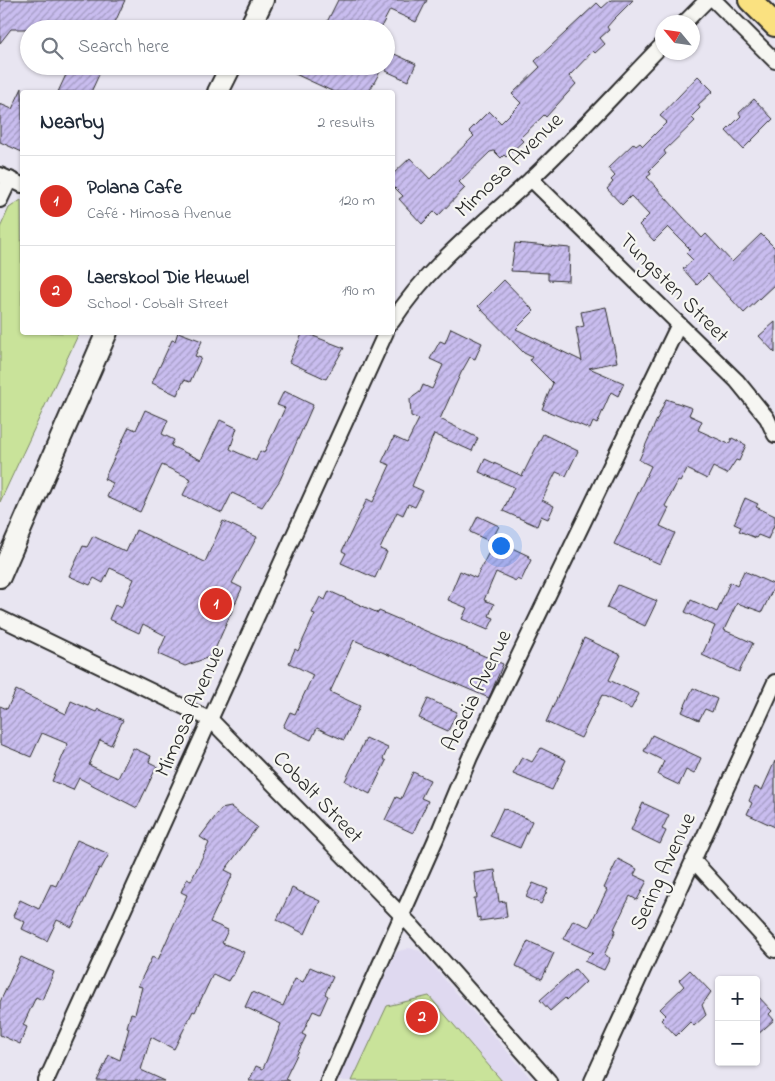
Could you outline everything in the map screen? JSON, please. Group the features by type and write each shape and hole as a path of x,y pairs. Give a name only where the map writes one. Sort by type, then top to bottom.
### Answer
{"main road":[{"path":"253,20 263,0"},
{"path":"750,0 775,25"},
{"path":"219,90 226,75"},
{"path":"0,576 106,335"}],"street":[{"path":"692,15 707,0"},
{"path":"714,0 775,61"},
{"name":"Mimosa Avenue","path":"395,318 408,298 435,266 531,179 655,53"},
{"name":"Tungsten Street","path":"531,179 756,402 767,418 775,436"},
{"path":"0,200 11,180"},
{"name":"Acacia Avenue","path":"328,1081 402,916 470,757 679,324"},
{"name":"Mimosa Avenue","path":"46,1081 385,335"},
{"name":"Cobalt Street","path":"0,618 211,720 402,916 549,1081"},
{"name":"Sering Avenue","path":"592,1081 775,682"},
{"path":"693,860 775,950"}],"shaded area":[{"path":"409,948 420,951 533,1081 337,1081 396,952"}],"green space":[{"path":"20,201 20,335 78,335 0,502 0,228 9,208"},
{"path":"429,996 502,1081 352,1081 387,1006"}],"building":[{"path":"0,0 125,0 116,20 20,20 20,29 11,29 0,43"},
{"path":"338,0 427,0 416,22 390,10 385,20 328,20"},
{"path":"611,0 633,0 613,20 607,27 609,30 600,38 605,44 595,53 593,51 569,76 576,84 546,117 544,115 520,138 523,141 506,157 504,155 501,158 494,151 490,152 459,182 465,188 438,216 434,212 422,224 399,199 403,196 395,188 395,172 410,158 430,179 474,136 469,131 489,111 501,123 521,103 512,94 540,67 535,61 597,3 602,8"},
{"path":"395,54 416,64 408,81 395,75"},
{"path":"66,75 99,75 92,90 59,90"},
{"path":"297,75 378,75 370,90 330,90"},
{"path":"698,76 713,91 698,105 700,108 691,117 695,121 664,151 666,154 649,171 651,174 647,177 702,238 706,234 732,262 761,234 775,248 775,284 744,313 708,274 697,285 683,269 693,260 686,253 690,249 668,227 654,241 639,225 649,215 631,196 622,205 607,189 615,176 608,168 634,143 636,146 640,143 643,146 667,122 660,116"},
{"path":"20,92 20,151 0,142 0,104 12,109"},
{"path":"754,99 773,119 743,149 726,131 741,116 739,113"},
{"path":"515,243 570,248 569,281 548,280 548,273 511,271"},
{"path":"504,280 534,311 516,329 582,361 576,328 584,326 581,312 606,307 617,362 589,368 624,383 618,396 611,392 597,424 593,422 590,429 542,409 553,383 530,360 532,357 524,353 478,306"},
{"path":"775,322 775,353 759,336"},
{"path":"451,328 482,343 475,359 470,357 461,373 440,419 478,438 472,451 434,434 412,486 423,491 415,507 408,504 403,515 397,512 380,549 387,552 375,578 341,563 346,553 342,551 367,499 373,502 390,465 382,462 394,437 407,443 419,419 411,416 410,399 420,392 423,385 432,389 443,365 430,359 440,341 445,343"},
{"path":"177,335 186,335 202,341 195,356 201,358 190,382 184,380 177,395 152,383 172,340 175,341"},
{"path":"302,335 311,335 344,348 326,379 289,362"},
{"path":"284,391 313,405 280,480 262,507 232,493 222,513 183,495 191,479 162,465 140,512 107,497 113,483 104,479 129,427 136,430 145,410 168,420 162,434 174,440 171,446 201,460 220,420 237,428 230,449 256,461 260,451 264,453 285,408 277,405"},
{"path":"666,399 692,408 689,415 702,421 698,430 729,444 732,438 746,445 739,461 736,460 727,474 713,467 707,479 687,469 680,482 678,481 665,506 669,508 660,526 675,533 660,564 614,544 651,466 639,460"},
{"path":"543,434 578,451 566,476 556,472 542,500 554,506 548,519 541,516 537,526 503,511 514,487 479,472 485,459 522,476"},
{"path":"745,498 758,504 756,507 775,516 775,523 768,539 758,535 756,538 739,531 741,527 734,524"},
{"path":"478,516 499,526 491,542 470,532"},
{"path":"223,521 257,537 232,583 242,588 212,656 185,666 158,654 166,636 143,624 139,633 109,619 115,605 121,608 134,579 110,568 103,583 94,578 90,585 69,576 83,546 87,547 93,536 126,552 136,530 205,562"},
{"path":"495,540 529,556 528,558 531,560 521,581 517,579 516,581 496,572 484,600 494,604 489,616 494,618 488,630 462,619 467,608 448,600 460,571 476,578"},
{"path":"744,571 775,585 762,612 737,603 724,630 753,643 739,672 702,655 715,626 685,612 691,600 717,612 730,582 737,586"},
{"path":"618,585 657,601 645,626 607,608"},
{"path":"329,591 503,664 489,698 354,640 330,692 360,706 344,740 317,728 311,740 283,727 290,712 295,714 313,675 289,663 295,649 298,651 315,614 312,613 320,597 325,600"},
{"path":"584,638 621,655 609,680 639,694 631,709 602,695 581,738 546,722"},
{"path":"693,688 717,699 712,712 705,709 699,720 682,712"},
{"path":"16,690 66,714 71,701 96,712 98,709 123,720 111,745 100,740 89,765 118,778 133,748 151,756 149,762 157,766 137,808 79,778 73,790 52,781 68,744 42,733 31,757 0,744 0,706 7,709"},
{"path":"428,699 457,712 448,731 419,718"},
{"path":"652,735 701,758 694,774 686,770 679,785 658,775 664,761 644,751"},
{"path":"366,738 388,748 383,759 386,761 370,794 345,781"},
{"path":"541,748 566,760 552,790 513,774 522,757 532,762"},
{"path":"775,761 775,827 747,814 752,803 749,801 755,787 762,790"},
{"path":"413,772 430,780 421,798 428,801 413,833 385,820 396,797 401,799"},
{"path":"643,803 669,815 662,829 666,831 660,844 631,830"},
{"path":"231,807 257,827 225,870 233,874 210,922 228,930 222,943 244,952 233,976 228,981 213,974 195,1012 193,1011 174,1049 151,1037 141,1070 165,1081 97,1081 109,1055 120,1060 131,1013 135,1014 142,987 138,986 152,957 158,960 187,895 181,892 187,879 191,881 209,843 200,837 221,809"},
{"path":"503,808 532,821 520,848 490,836"},
{"path":"77,840 109,854 101,869 99,868 72,927 57,920 47,941 22,929 25,922 13,916 20,900 39,909 51,884 56,886"},
{"path":"618,859 637,869 634,875 647,881 637,900 630,896 614,929 616,930 604,955 610,958 604,970 584,961 593,953 563,939 573,920 589,927 607,890 604,888"},
{"path":"495,870 499,902 505,901 507,917 480,921 480,917 477,918 474,898 477,898 474,873"},
{"path":"533,883 548,889 541,904 526,897"},
{"path":"292,888 320,901 305,934 277,920"},
{"path":"528,941 554,953 542,979 516,966"},
{"path":"21,957 54,972 42,1000 36,997 23,1025 27,1027 20,1044 0,1035 0,1002"},
{"path":"310,967 333,977 325,994 328,996 320,1014 313,1011 302,1034 306,1036 285,1079 289,1081 249,1081 256,1066 263,1069 281,1024 245,1007 252,992 283,1006 295,979 303,982"},
{"path":"575,969 586,982 567,1000 565,998 550,1011 540,1000"},
{"path":"690,970 711,992 702,1005 706,1015 694,1026 690,1022 676,1036 661,1020 666,1015 660,1009 684,986 679,980"},
{"path":"760,998 772,1011 769,1014 774,1020 760,1032"}],"place":[{"name":"Polana Cafe","path":"216,604"},
{"name":"Laerskool Die Heuwel","path":"422,1017"}]}
